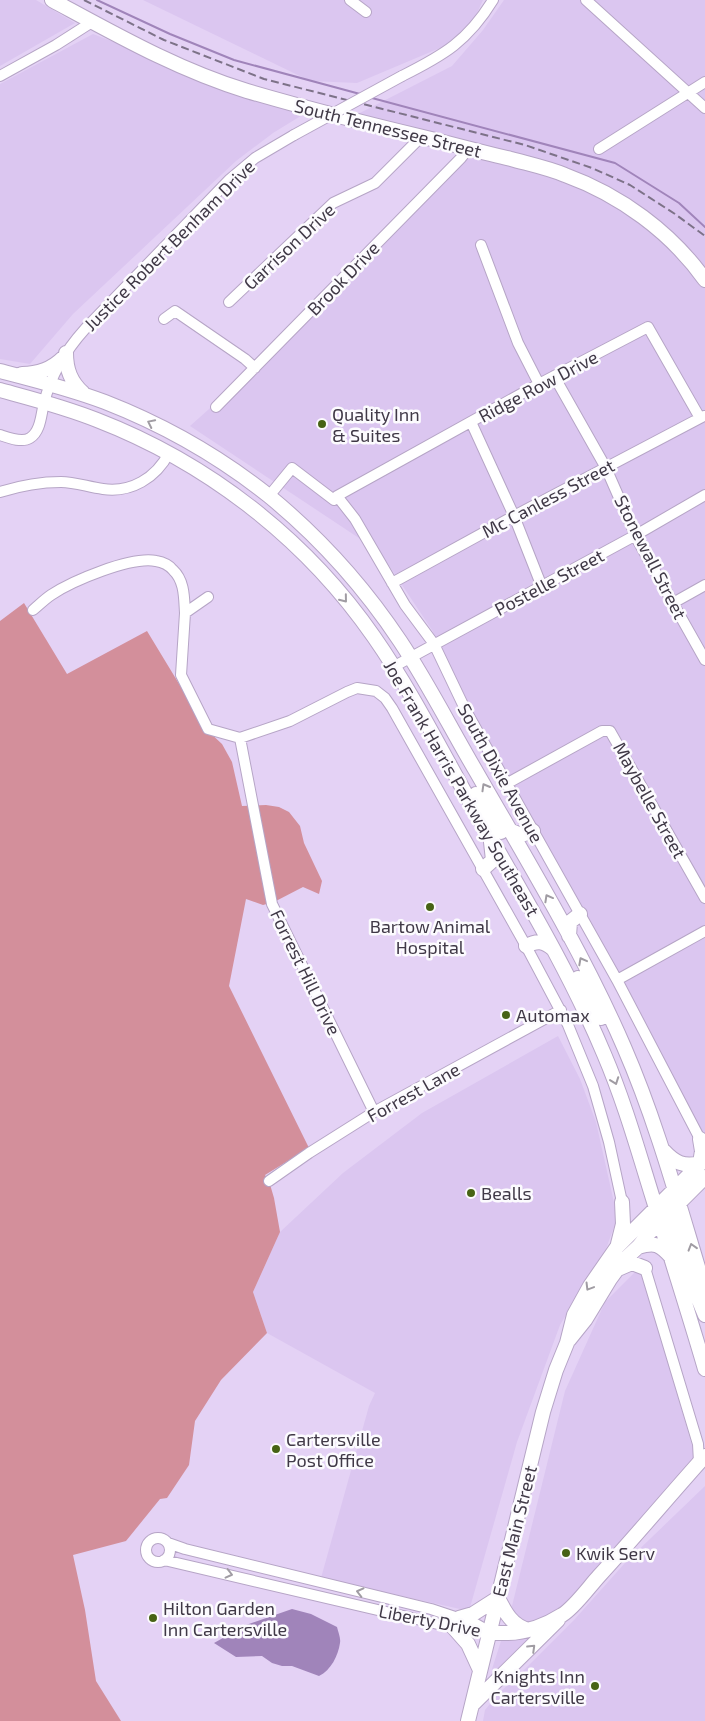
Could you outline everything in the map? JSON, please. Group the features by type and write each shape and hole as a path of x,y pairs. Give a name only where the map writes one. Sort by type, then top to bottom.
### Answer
{"main road":[{"name":"South Tennessee Street","path":"52,0 168,60 232,86 288,103 564,174 607,194 634,211 659,230 678,248 705,280"},
{"path":"14,374 42,372 55,365 65,356"},
{"path":"65,356 70,378 88,396"},
{"name":"Joe Frank Harris Parkway Southeast","path":"0,370 14,374 99,420 169,453 233,493 292,542 328,579 360,618 402,662 527,860 569,936 624,1046 642,1089 662,1147 665,1206 672,1258 705,1369"},
{"path":"0,381 48,393 54,398 62,398 133,426 180,450 269,502 274,501"},
{"name":"Joe Frank Harris Parkway Southeast","path":"0,390 88,396 131,413 174,434 227,466 274,501 304,527 340,564 373,603 488,832 546,935 583,1006 612,1072 630,1125 665,1206 705,1290"},
{"path":"402,662 478,797 510,843 527,860"},
{"path":"509,830 521,835 533,831"},
{"path":"482,868 491,863 493,857 488,832"},
{"path":"569,936 570,922 580,914"},
{"path":"546,935 577,976 609,1035 631,1087 665,1206 705,1315"},
{"path":"526,946 541,942 553,949"},
{"path":"662,1147 675,1162 692,1165 703,1161 703,1141"},
{"name":"East Main Street","path":"468,1721 545,1405 567,1343 574,1315 594,1279 617,1247 665,1206 703,1161"},
{"name":"East Main Street","path":"567,1343 585,1320 624,1260 650,1232 665,1206 698,1190 705,1177"},
{"path":"622,1202 627,1211 633,1216 641,1217 665,1206"},
{"path":"617,1247 623,1224 622,1202"},
{"path":"645,1268 638,1247 655,1244 665,1250 672,1258"},
{"path":"616,1271 622,1266 632,1263 645,1268"},
{"path":"683,1297 697,1320 705,1340"},
{"path":"471,1706 542,1638 648,1522 702,1455"},
{"path":"480,1670 456,1623 498,1598 514,1623 529,1630"},
{"path":"490,1632 509,1634 529,1630 564,1614"}],"street":[{"path":"350,0 366,12"},
{"name":"Justice Robert Benham Drive","path":"0,435 21,440 30,438 38,428 48,393 74,341 230,180 255,158 294,135 437,58 463,40 476,26 493,0"},
{"path":"586,0 705,108"},
{"path":"0,76 56,45 92,22"},
{"path":"599,149 705,82"},
{"name":"Garrison Drive","path":"229,302 333,203 376,183 421,137"},
{"name":"Brook Drive","path":"216,408 461,158 468,148"},
{"path":"482,244 518,343 539,384"},
{"path":"164,319 175,311 245,358 255,368"},
{"name":"Ridge Row Drive","path":"337,496 539,384 648,327 702,417"},
{"name":"Stonewall Street","path":"554,376 606,468 636,535 705,660"},
{"name":"Mc Canless Street","path":"392,583 702,417"},
{"path":"471,422 514,516 542,587"},
{"path":"0,492 24,486 61,482 76,483 108,490 134,486 148,479 159,470 169,453"},
{"name":"South Dixie Avenue","path":"274,501 292,468 334,500 337,496 355,519 405,605 434,644 465,709 580,914 703,1141"},
{"name":"Postelle Street","path":"402,662 705,496"},
{"path":"33,610 50,596 89,576 140,560 155,560 164,563 174,570 184,591 185,613 181,675 208,729 240,738 290,722 352,689 376,691 385,698 561,1010 582,1056 593,1086 613,1157 622,1202"},
{"path":"673,603 705,585"},
{"path":"185,613 208,598"},
{"name":"Maybelle Street","path":"506,784 602,731 608,730 612,733 705,898"},
{"name":"Forrest Hill Drive","path":"240,738 272,904 374,1112"},
{"path":"616,980 705,931"},
{"name":"Forrest Lane","path":"269,1182 374,1112 561,1010"},
{"path":"645,1268 702,1455"},
{"path":"156,1537 165,1539 168,1543 170,1552 164,1560 160,1562 152,1561 147,1557 146,1547 148,1542 156,1537"},
{"name":"Liberty Drive","path":"168,1543 185,1549 431,1610 456,1623"},
{"path":"207,1569 213,1556"},
{"name":"Liberty Drive","path":"164,1560 332,1600 456,1623 476,1624 490,1632"},
{"path":"303,1592 306,1579"},
{"path":"332,1600 335,1586"}],"shaded area":[{"path":"0,0 36,0 75,23 0,66"},
{"path":"143,0 483,0 466,37 357,83 310,81"},
{"path":"504,0 705,0 705,1142 645,1023 583,908 487,741 432,630 380,552 190,426 255,368 482,145 356,115 452,66 483,30"},
{"path":"93,34 304,114 273,133 236,161 73,314 30,364 0,359 0,84"},
{"path":"24,603 67,674 147,631 207,730 222,744 232,762 242,806 266,805 279,807 289,812 300,826 304,843 322,881 319,894 303,887 274,902 263,905 246,899 229,986 309,1148 265,1175 269,1181 274,1198 280,1232 253,1292 267,1333 221,1380 195,1421 189,1465 167,1498 160,1499 126,1541 73,1555 85,1610 96,1681 121,1721 0,1721 0,621"},
{"path":"558,1036 580,1079 596,1122 615,1207 615,1224 606,1249 560,1325 517,1442 469,1611 321,1578 369,1406 375,1393 267,1333 253,1292 280,1232 343,1173 422,1113"},
{"path":"641,1266 696,1460 564,1614 491,1682 492,1669 511,1610 565,1391 605,1302"},
{"path":"705,1486 705,1721 483,1721 485,1710 499,1693 574,1620 625,1563"},
{"path":"292,1609 311,1614 337,1627 340,1637 338,1653 330,1666 319,1676 292,1666 272,1663 262,1656 236,1657 214,1643 246,1625"}],"waterway":[{"path":"97,0 170,34 234,60 360,94"},
{"path":"372,98 615,163 679,203 705,227"}],"railway":[{"path":"84,0 164,40 264,79 525,145 592,168 630,185 705,236"}],"place":[{"name":"Quality Inn & Suites","path":"322,424"},
{"name":"Bartow Animal Hospital","path":"430,907"},
{"name":"Automax","path":"506,1015"},
{"name":"Bealls","path":"471,1193"},
{"name":"Cartersville Post Office","path":"276,1449"},
{"name":"Kwik Serv","path":"566,1553"},
{"name":"Hilton Garden Inn Cartersville","path":"153,1618"},
{"name":"Knights Inn Cartersville","path":"595,1686"}]}
